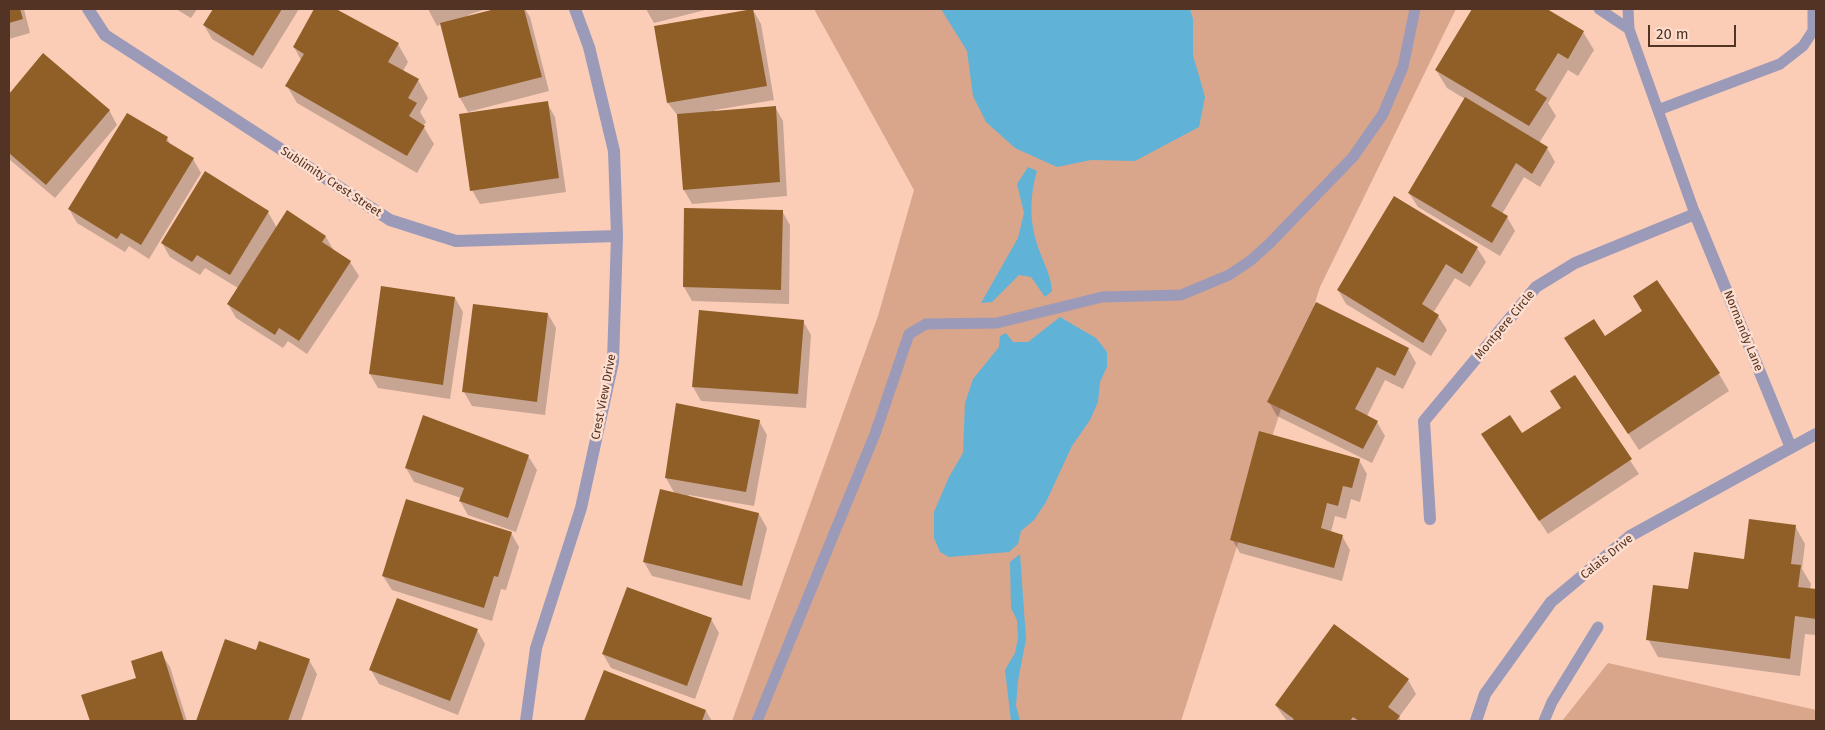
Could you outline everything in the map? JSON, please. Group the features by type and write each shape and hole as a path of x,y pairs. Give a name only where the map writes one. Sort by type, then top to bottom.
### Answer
{"street":[{"name":"Sublimity Crest Street","path":"88,9 105,35 390,220 456,241 617,236"},
{"name":"Crest View Drive","path":"526,721 536,648 581,508 613,362 617,236 614,150 589,47 575,9"},
{"name":"Normandy Lane","path":"1695,214 1790,448"},
{"name":"Montpere Circle","path":"1430,519 1424,421 1536,287 1576,262 1695,214"},
{"name":"Calais Drive","path":"1476,721 1485,694 1551,602 1630,536 1816,434"}],"lane":[{"path":"758,721 875,434 908,334 926,324 997,324 1102,297 1181,295 1229,275 1270,244 1358,150 1382,114 1403,67 1414,9"},
{"path":"1599,9 1629,29"},
{"path":"1628,9 1629,29 1695,214"},
{"path":"1658,110 1780,64 1804,46 1813,31 1814,9"},
{"path":"1544,721 1552,702 1598,627"}],"shaded area":[{"path":"814,9 1456,9 1320,287 1181,721 732,721 878,316 914,190"},
{"path":"1608,663 1816,710 1816,721 1562,721"}],"water":[{"path":"941,9 1190,9 1193,19 1193,55 1205,97 1199,127 1135,161 1091,160 1057,167 1015,148 986,122 973,96 967,51"},
{"path":"1028,167 1037,171 1032,198 1034,235 1050,279 1052,291 1045,297 1031,277 1019,275 992,302 981,303 1018,238 1024,213 1017,184"},
{"path":"1060,317 1096,338 1107,352 1107,367 1100,382 1098,402 1090,420 1072,446 1046,502 1034,520 1021,531 1018,544 1009,552 949,557 940,552 934,538 934,512 949,477 963,453 965,403 973,379 999,347 1000,336 1006,333 1013,342 1028,342"},
{"path":"1020,554 1026,639 1018,681 1016,706 1020,721 1011,721 1005,670 1015,653 1018,638 1017,620 1011,608 1010,562"}],"building":[{"path":"9,9 20,9 23,19 9,23"},
{"path":"213,9 282,9 253,56 203,25"},
{"path":"314,9 336,9 399,43 388,62 419,79 408,98 417,103 409,116 425,126 407,156 285,86 304,54 293,47"},
{"path":"495,9 524,9 542,77 459,98 440,23"},
{"path":"753,9 767,86 667,103 654,26"},
{"path":"1472,9 1547,9 1584,31 1568,59 1558,53 1535,90 1547,98 1529,126 1435,70"},
{"path":"43,53 110,110 46,185 9,153 9,94"},
{"path":"1465,97 1548,147 1532,174 1516,163 1491,206 1508,216 1492,243 1408,193"},
{"path":"548,101 559,178 470,191 459,114"},
{"path":"776,106 780,182 683,190 677,114"},
{"path":"127,113 168,137 166,141 194,158 141,245 121,233 117,239 68,209"},
{"path":"205,171 269,211 230,275 197,255 192,262 161,243"},
{"path":"1394,196 1478,247 1462,274 1446,264 1422,304 1439,315 1423,343 1337,290"},
{"path":"684,208 783,210 781,290 683,287"},
{"path":"287,210 326,236 322,242 351,261 299,341 279,328 275,335 227,304"},
{"path":"1657,280 1720,373 1628,434 1564,338 1594,319 1605,336 1642,311 1633,296"},
{"path":"381,286 455,297 443,385 369,374"},
{"path":"1316,302 1409,348 1395,376 1377,367 1355,409 1378,421 1363,449 1267,402"},
{"path":"473,304 548,313 537,402 462,392"},
{"path":"699,310 804,320 798,394 692,387"},
{"path":"1575,375 1632,459 1539,521 1481,434 1510,415 1522,433 1561,408 1550,391"},
{"path":"676,403 760,420 746,492 665,478"},
{"path":"423,415 529,455 508,518 459,501 464,488 405,468"},
{"path":"1259,431 1360,459 1352,488 1343,486 1338,506 1327,503 1321,528 1343,535 1334,568 1230,540"},
{"path":"660,489 759,513 742,586 643,562"},
{"path":"406,499 512,532 498,577 494,576 484,608 382,576"},
{"path":"1749,519 1796,525 1791,564 1801,565 1798,587 1816,589 1816,619 1795,616 1790,659 1646,640 1653,585 1688,589 1694,552 1744,559"},
{"path":"627,587 712,618 687,686 602,654"},
{"path":"397,598 478,629 450,701 369,670"},
{"path":"1334,624 1409,679 1388,707 1400,716 1396,721 1359,721 1353,717 1350,721 1292,721 1294,719 1275,705"},
{"path":"225,639 256,650 259,641 310,659 288,721 196,721"},
{"path":"162,651 184,721 90,721 81,695 136,678 131,661"},
{"path":"604,670 706,710 702,721 584,721"}]}
